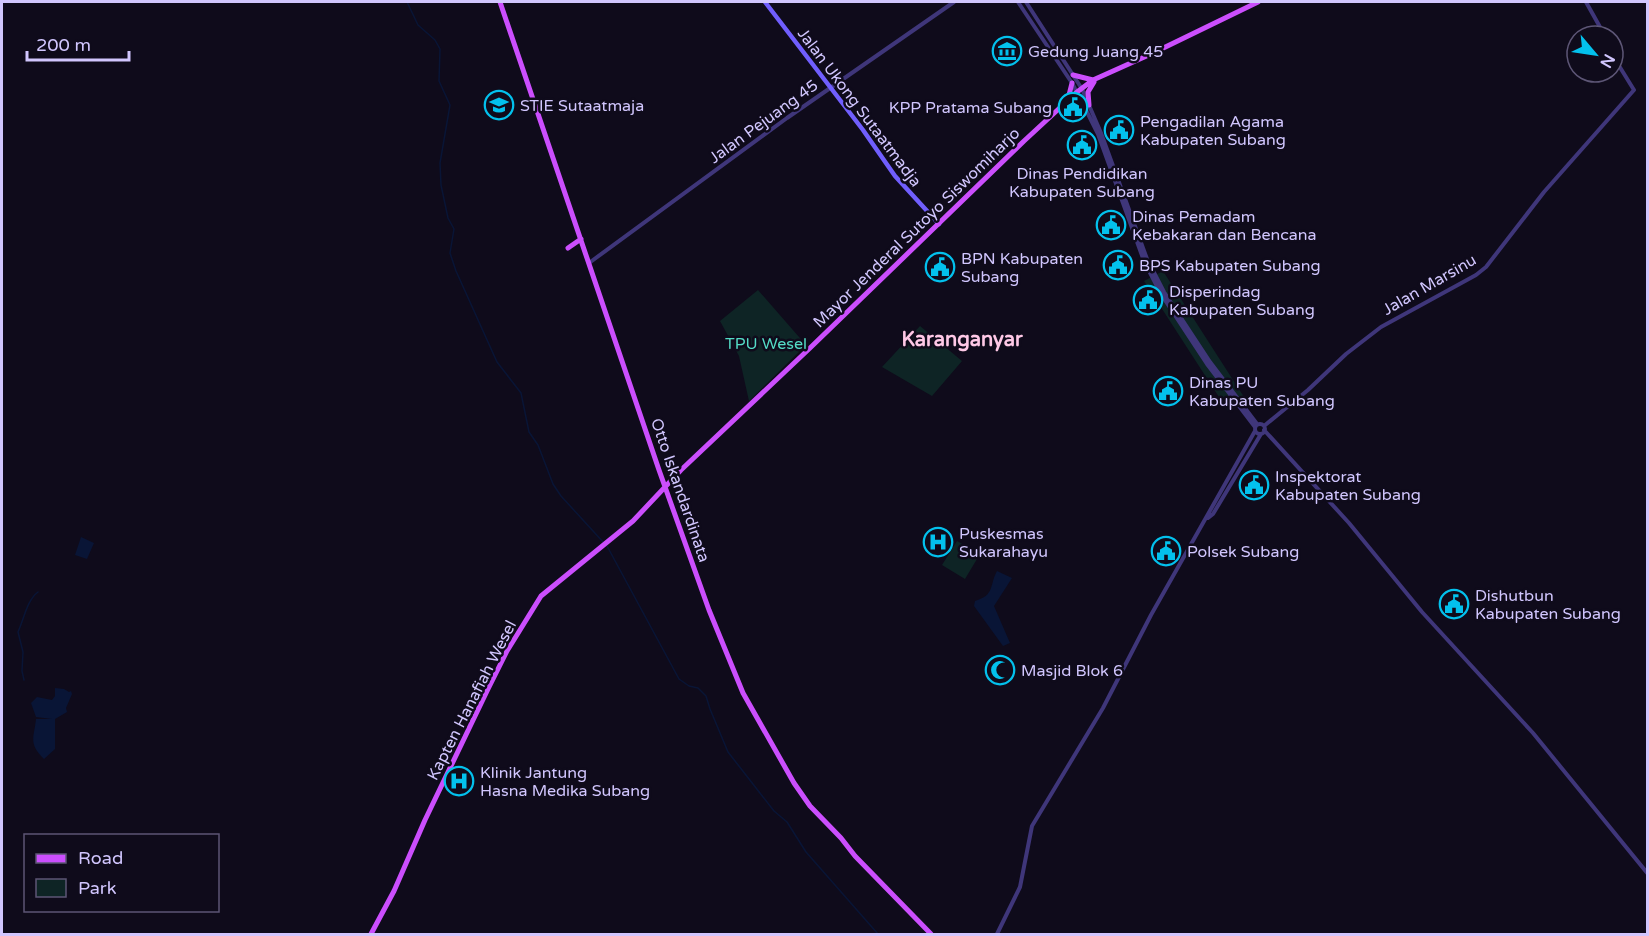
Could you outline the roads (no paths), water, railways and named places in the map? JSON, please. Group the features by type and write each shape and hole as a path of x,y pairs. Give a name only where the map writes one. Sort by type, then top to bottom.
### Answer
{"main road":[{"name":"Otto Iskandardinata","path":"500,2 709,610 750,708 810,806 931,934"},
{"name":"Jalan Ukong Sutaatmadja","path":"765,2 831,87 896,177 939,224"},
{"name":"Mayor Jenderal Sutoyo Siswomiharjo","path":"666,487 681,470 1067,101 1095,79 1258,2"},
{"path":"1072,83 1067,101 1086,105 1088,92 1095,79 1073,75"},
{"path":"568,248 581,239"},
{"name":"Kapten Hanafiah Wesel","path":"372,934 507,651 535,603 633,521 666,487"}],"street":[{"name":"Jalan Pejuang 45","path":"589,263 898,39 954,2"},
{"path":"1018,2 1080,92"},
{"path":"1026,2 1073,75 1147,260 1160,286 1255,427 1263,430"},
{"path":"1586,2 1598,24"},
{"name":"Jalan Marsinu","path":"1208,518 1263,430 1346,354 1381,327 1486,267 1544,192 1634,90 1625,75"},
{"path":"997,934 1020,887 1032,826 1098,716 1151,615 1208,518 1209,512 1255,427 1261,423 1263,430 1349,524 1422,612 1533,733 1647,874"}],"water":[{"path":"81,537 94,543 87,559 75,555"},
{"path":"997,571 1012,578 994,606 1010,643 1003,646 974,606 975,601 989,593"},
{"path":"55,688 71,691 72,694 66,708 67,712 55,719 55,749 44,759 34,744 36,719 52,719 36,717 31,703 37,697 52,700 55,696"}],"waterway":[{"path":"407,2 418,25 435,40 440,49 439,81 450,105 440,163 441,185 448,218 454,229 450,253 456,271 497,362 521,393 529,432 538,445 553,484 604,543"},
{"path":"607,546 679,679 689,686 698,688 706,696 728,752 774,811 787,822 806,852 878,934"},
{"path":"24,680 23,652 18,632 28,605 38,592"}],"place":[{"name":"Gedung Juang 45","path":"1007,51"},
{"name":"STIE Sutaatmaja","path":"499,105"},
{"name":"KPP Pratama Subang","path":"1073,107"},
{"name":"Pengadilan Agama Kabupaten Subang","path":"1119,130"},
{"name":"Dinas Pendidikan Kabupaten Subang","path":"1082,145"},
{"name":"Dinas Pemadam Kebakaran dan Bencana","path":"1111,225"},
{"name":"BPS Kabupaten Subang","path":"1118,265"},
{"name":"BPN Kabupaten Subang","path":"940,267"},
{"name":"Disperindag Kabupaten Subang","path":"1148,300"},
{"name":"Dinas PU Kabupaten Subang","path":"1168,391"},
{"name":"Inspektorat Kabupaten Subang","path":"1254,485"},
{"name":"Puskesmas Sukarahayu","path":"938,542"},
{"name":"Polsek Subang","path":"1166,551"},
{"name":"Dishutbun Kabupaten Subang","path":"1454,604"},
{"name":"Masjid Blok 6","path":"1000,670"},
{"name":"Klinik Jantung Hasna Medika Subang","path":"459,781"}],"district":[{"name":"Karanganyar","path":"962,339"}],"park label":[{"name":"TPU Wesel","path":"766,343"}]}
